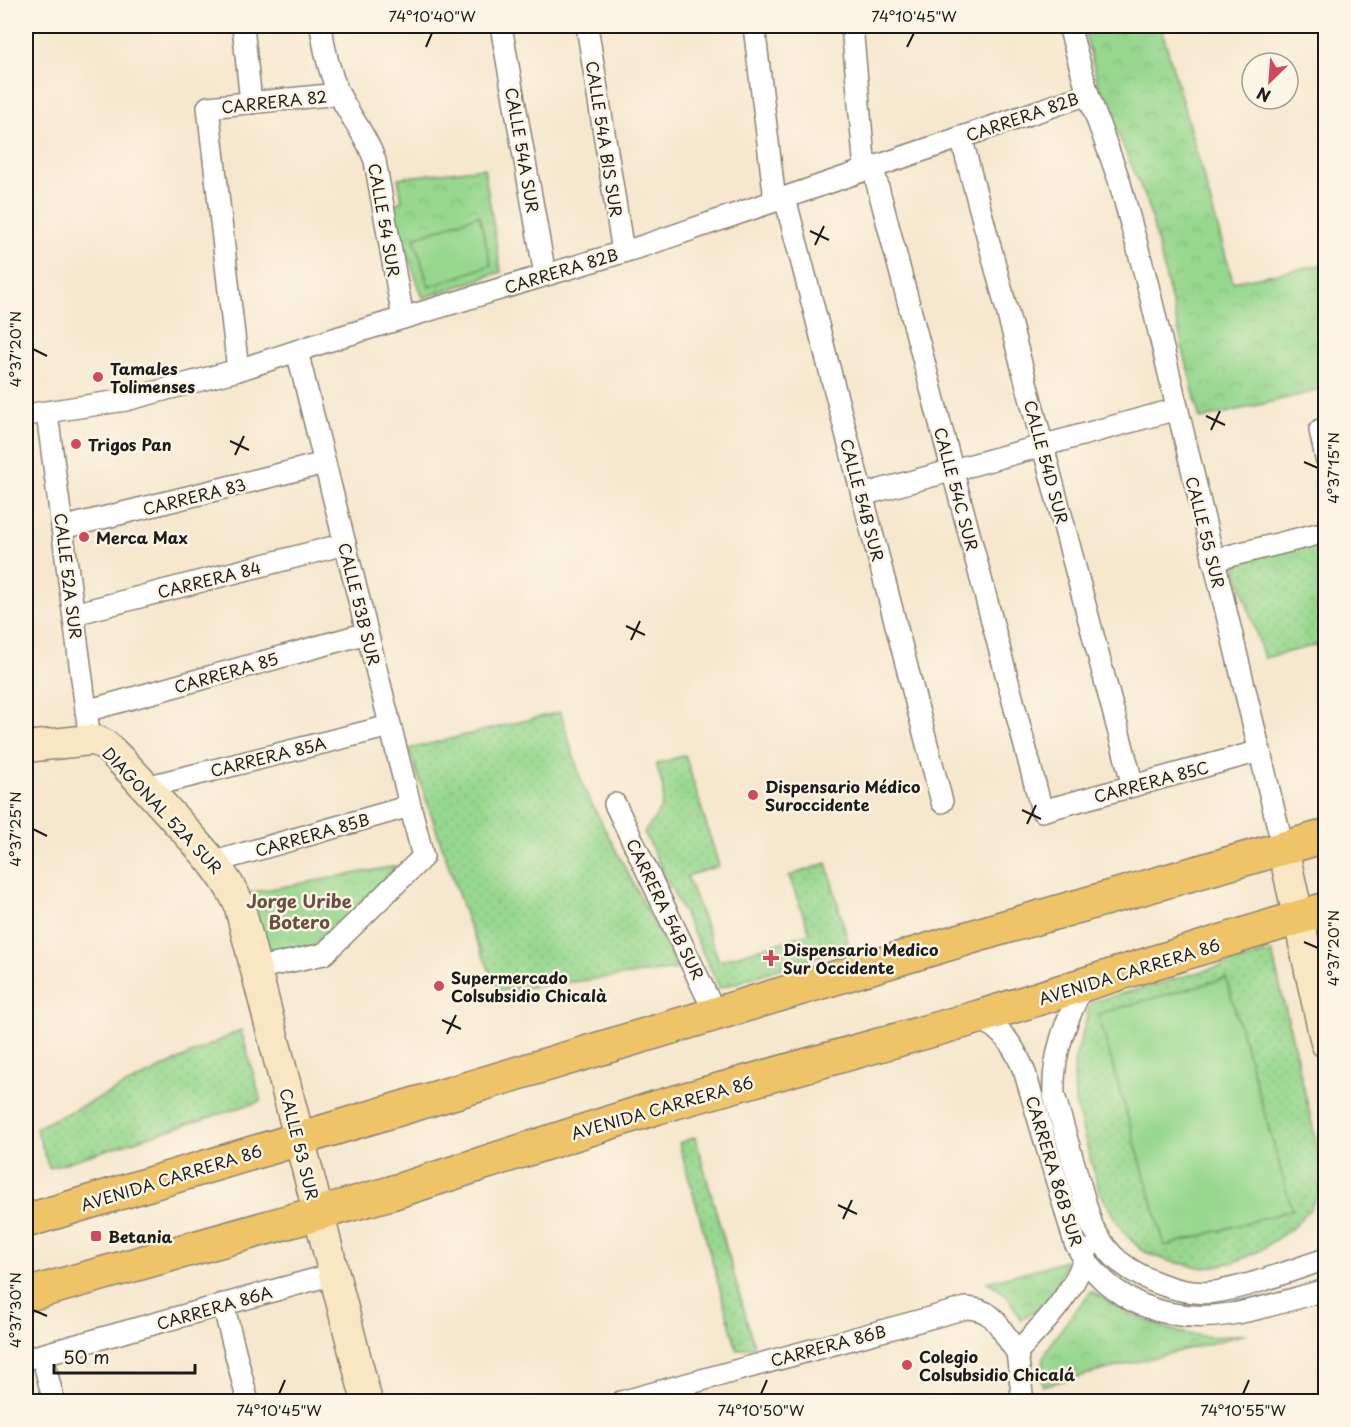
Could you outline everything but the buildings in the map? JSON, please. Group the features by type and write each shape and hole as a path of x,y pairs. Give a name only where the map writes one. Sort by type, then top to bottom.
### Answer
{"main road":[{"name":"AVENIDA CARRERA 86","path":"26,1221 998,929 1326,836"},
{"name":"AVENIDA CARRERA 86","path":"26,1295 391,1194 658,1107 979,1017 1312,914"}],"street":[{"path":"243,26 251,103"},
{"name":"CALLE 54 SUR","path":"321,26 326,56 339,94 366,137 375,161 403,318"},
{"name":"CALLE 54A SUR","path":"501,26 545,275"},
{"name":"CALLE 54A BIS SUR","path":"587,26 623,252"},
{"name":"CALLE 54B SUR","path":"754,26 780,199 862,495 942,802"},
{"name":"CALLE 54C SUR","path":"852,26 869,169 952,470 1042,811"},
{"name":"CALLE 55 SUR","path":"1069,26 1088,94 1119,180 1147,282 1283,848 1312,914 1326,1043"},
{"name":"CARRERA 82","path":"238,370 208,107 339,94"},
{"name":"CARRERA 82B","path":"26,415 126,400 238,370 623,252 1088,94"},
{"name":"CALLE 54D SUR","path":"961,138 1133,786"},
{"name":"CALLE 53B SUR","path":"255,969 324,954 423,856 297,351"},
{"path":"862,495 1177,409"},
{"name":"CALLE 52A SUR","path":"47,413 88,725"},
{"path":"1326,429 1320,430 1326,458"},
{"name":"CARRERA 83","path":"62,528 325,463"},
{"path":"1213,560 1326,532"},
{"name":"CARRERA 84","path":"74,614 345,544"},
{"name":"CARRERA 85","path":"26,747 367,633"},
{"name":"DIAGONAL 52A SUR","path":"88,725 97,741 105,745 146,787 214,862 231,887"},
{"name":"CARRERA 85A","path":"146,787 390,726"},
{"name":"CARRERA 85C","path":"1042,811 1260,751"},
{"name":"CARRERA 54B SUR","path":"615,804 716,1015"},
{"name":"CARRERA 85B","path":"214,862 410,806"},
{"name":"CALLE 53 SUR","path":"231,887 239,904 367,1401"},
{"name":"CARRERA 86B SUR","path":"1083,985 1062,1031 1053,1077 1054,1095 1092,1226 1103,1244 1119,1261 1144,1278 1179,1290 1213,1292 1253,1283 1326,1259"},
{"name":"CARRERA 86B SUR","path":"979,1017 1004,1035 1016,1051 1025,1073 1070,1230 1084,1261 1108,1287 1132,1301 1158,1311 1182,1316 1232,1314 1326,1290"},
{"path":"1023,1401 1017,1352 1066,1296 1084,1261 1092,1226"},
{"name":"CARRERA 86A","path":"34,1357 334,1274"},
{"path":"222,1304 248,1401"},
{"name":"CARRERA 86B","path":"621,1401 966,1308 980,1308 990,1313 1017,1352"},
{"path":"34,1357 54,1401"}],"green space":[{"path":"1083,26 1161,26 1233,282 1325,264 1325,389 1200,419 1148,204 1100,91"},
{"path":"484,168 501,272 423,298 390,206 402,201 398,178"},
{"path":"479,215 491,265 429,287 414,238"},
{"path":"1325,540 1325,643 1264,658 1234,563"},
{"path":"560,712 584,789 678,969 499,991 468,923 409,749"},
{"path":"685,755 719,866 687,876 719,961 810,933 789,876 827,863 849,946 720,988 644,832 657,815 663,800 662,785 656,764"},
{"path":"397,866 328,937 307,951 266,959 248,893"},
{"path":"1272,952 1325,1179 1310,1209 1291,1229 1259,1251 1235,1262 1204,1268 1168,1261 1141,1250 1123,1231 1099,1191 1075,1102 1074,1063 1091,1002"},
{"path":"1226,978 1292,1210 1165,1246 1098,1014"},
{"path":"241,1030 261,1101 49,1168 36,1128"},
{"path":"695,1137 754,1346 737,1350 679,1143"},
{"path":"1066,1261 1058,1283 1046,1302 1020,1320 1008,1297 987,1282"},
{"path":"1091,1291 1131,1314 1173,1330 1208,1337 1246,1334 1042,1386 1043,1358 1055,1337"}],"place":[{"name":"Tamales Tolimenses","path":"98,377"},
{"name":"Trigos Pan","path":"76,444"},
{"name":"Merca Max","path":"84,537"},
{"name":"Dispensario Médico Suroccidente","path":"753,795"},
{"name":"Dispensario Medico Sur Occidente","path":"771,958"},
{"name":"Supermercado Colsubsidio Chicalà","path":"439,986"},
{"name":"Betania","path":"96,1236"},
{"name":"Colegio Colsubsidio Chicalá","path":"907,1365"}],"district":[{"name":"Jorge Uribe Botero","path":"299,910"}]}
